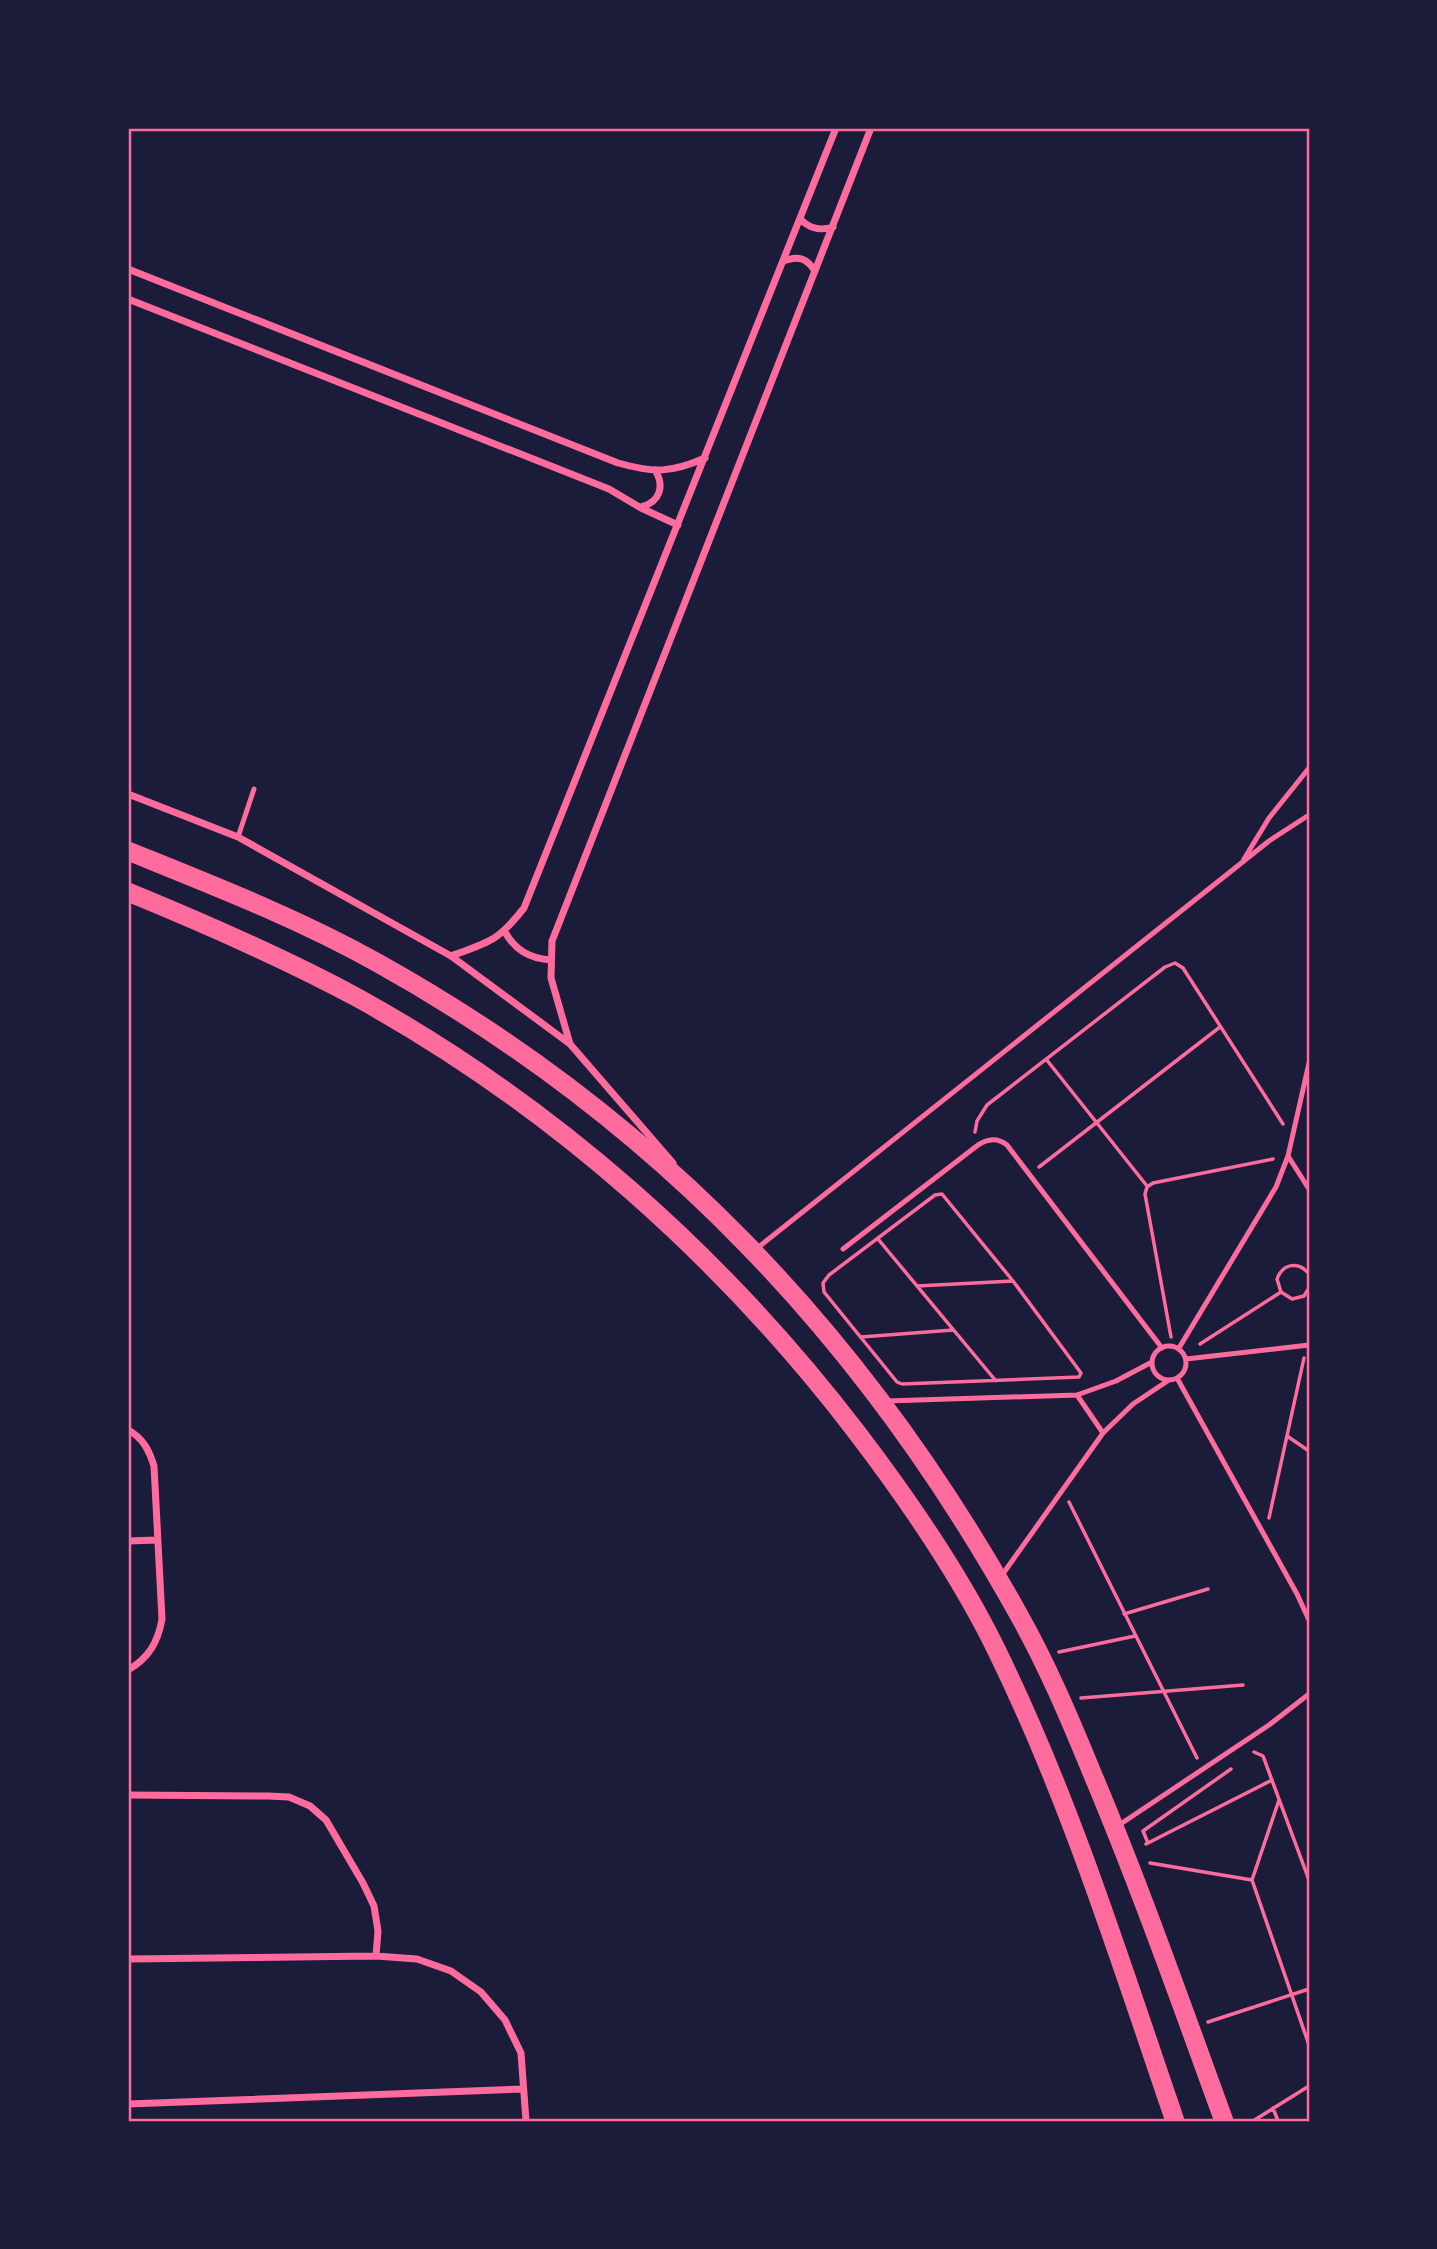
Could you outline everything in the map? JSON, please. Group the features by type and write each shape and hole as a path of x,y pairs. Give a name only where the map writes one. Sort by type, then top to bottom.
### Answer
{"highway":[{"path":"128,851 281,914 374,961 464,1013 550,1072 632,1136 710,1206 783,1280 851,1360 913,1443 1022,1619 1061,1700 1115,1827 1224,2121"},
{"path":"128,892 269,952 359,999 446,1052 530,1109 610,1172 686,1240 757,1312 824,1389 886,1470 942,1555 993,1642 1028,1715 1081,1847 1175,2121"}],"street":[{"path":"451,956 491,942 505,932 524,908 836,128"},
{"path":"570,1044 551,978 552,941 871,128"},
{"path":"800,219 811,228 833,227"},
{"path":"783,261 800,257 809,262 815,271"},
{"path":"128,269 618,463 645,470 670,470 705,458"},
{"path":"128,299 609,489 678,525"},
{"path":"641,508 655,501 660,493 661,485 655,470"},
{"path":"128,794 238,837 451,956 570,1044 710,1206"},
{"path":"505,932 523,953 550,960"},
{"path":"128,1430 136,1434 148,1448 154,1466 162,1619 159,1636 150,1651 128,1670"},
{"path":"128,1541 157,1540"},
{"path":"128,1795 289,1797 310,1806 326,1820 374,1906 378,1931 376,1955"},
{"path":"128,1959 376,1955 416,1959 451,1972 481,1992 505,2021 521,2053 526,2121"},
{"path":"128,2104 523,2089"}],"lane":[{"path":"1243,862 1269,818 1309,768"},
{"path":"238,837 254,789"},
{"path":"754,1251 1269,841 1309,815"},
{"path":"1180,1352 1268,1202 1288,1156 1309,1063"},
{"path":"843,1249 978,1145 989,1139 1002,1141 1162,1348 1180,1352 1308,1346"},
{"path":"1288,1156 1309,1189"},
{"path":"1162,1348 1155,1354 1152,1362 1154,1371 1169,1380"},
{"path":"999,1580 1103,1433 1133,1404 1169,1380 1177,1378 1186,1366 1180,1352"},
{"path":"882,1401 1077,1395 1116,1381 1152,1362"},
{"path":"1177,1378 1309,1620"},
{"path":"1077,1395 1103,1433"},
{"path":"1115,1827 1269,1725 1309,1694"}],"path":[{"path":"978,1145 975,1129 981,1112 1169,964 1183,968 1291,1138"},
{"path":"1029,1174 1220,1027"},
{"path":"1045,1059 1147,1187"},
{"path":"1281,1292 1180,1352 1145,1194 1147,1187 1153,1183 1288,1156"},
{"path":"942,1194 1013,1282 1081,1373 1077,1378 902,1384 897,1382 824,1292 822,1283 936,1195 942,1194"},
{"path":"870,1229 1010,1398"},
{"path":"1309,1273 1298,1265 1284,1268 1277,1279 1281,1292 1292,1298 1304,1296 1309,1288"},
{"path":"917,1286 1013,1282"},
{"path":"861,1337 953,1330"},
{"path":"1265,1536 1308,1346"},
{"path":"1287,1436 1309,1451"},
{"path":"1062,1489 1202,1769"},
{"path":"1124,1614 1208,1589"},
{"path":"1040,1657 1135,1636"},
{"path":"1061,1700 1243,1685"},
{"path":"1248,1756 1255,1752 1263,1756 1309,1880"},
{"path":"1147,1843 1143,1831 1237,1764"},
{"path":"1126,1857 1147,1843 1272,1780"},
{"path":"1279,1800 1252,1880 1309,2045"},
{"path":"1126,1857 1252,1880"},
{"path":"1190,2028 1309,1989"},
{"path":"1253,2121 1309,2086"},
{"path":"1273,2108 1278,2121"}]}
